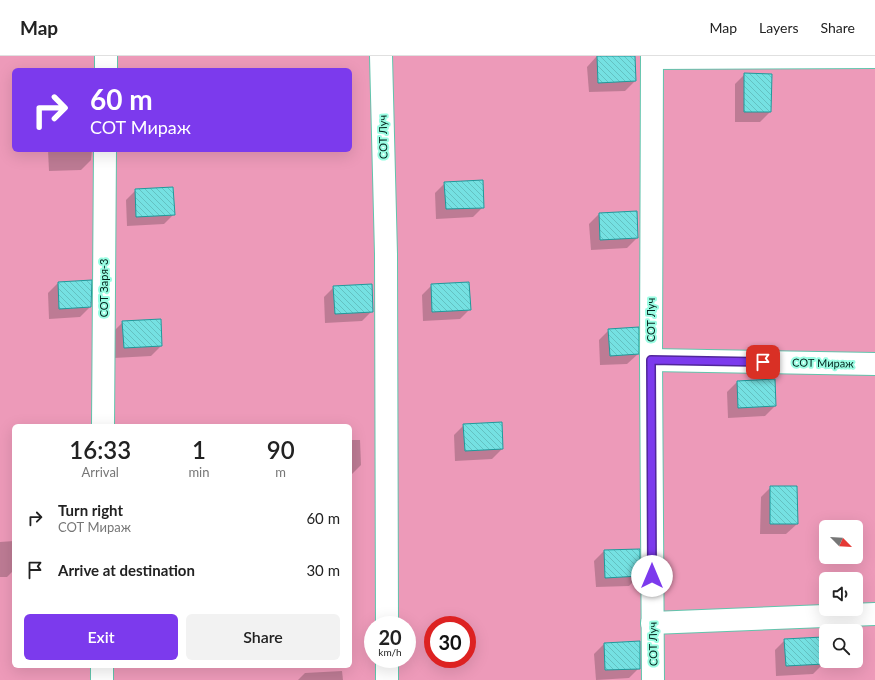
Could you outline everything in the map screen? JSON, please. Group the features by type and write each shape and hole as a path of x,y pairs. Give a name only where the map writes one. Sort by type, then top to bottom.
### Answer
{"street":[{"path":"106,56 106,68"},
{"name":"СОТ Луч","path":"381,56 386,262 387,616"},
{"path":"652,57 875,57"},
{"name":"СОТ Луч","path":"652,57 651,360 653,680"},
{"name":"СОТ Заря-3","path":"103,424 105,152"},
{"name":"СОТ Мираж","path":"651,360 875,364"},
{"path":"652,623 875,614"},
{"path":"102,668 102,680"},
{"path":"387,668 387,680"}],"shaded area":[{"path":"0,56 875,56 875,680 0,680"}],"building":[{"path":"597,56 635,56 636,81 598,83"},
{"path":"744,73 772,74 771,112 744,112"},
{"path":"483,180 484,208 446,209 444,182"},
{"path":"173,187 175,215 136,217 135,189"},
{"path":"637,211 638,238 600,240 599,213"},
{"path":"92,280 91,307 59,309 58,282"},
{"path":"469,282 471,310 432,312 431,284"},
{"path":"372,284 373,312 335,314 333,286"},
{"path":"161,319 162,346 124,348 122,321"},
{"path":"639,327 639,354 610,356 608,329"},
{"path":"775,379 776,406 738,408 737,381"},
{"path":"502,422 503,449 465,451 463,424"},
{"path":"770,486 797,486 798,524 770,524"},
{"path":"640,549 640,576 605,578 604,550"},
{"path":"819,637 819,664 786,666 784,639"},
{"path":"640,641 640,669 605,670 604,643"}],"route":[{"path":"652,576 651,360 763,362"}]}
